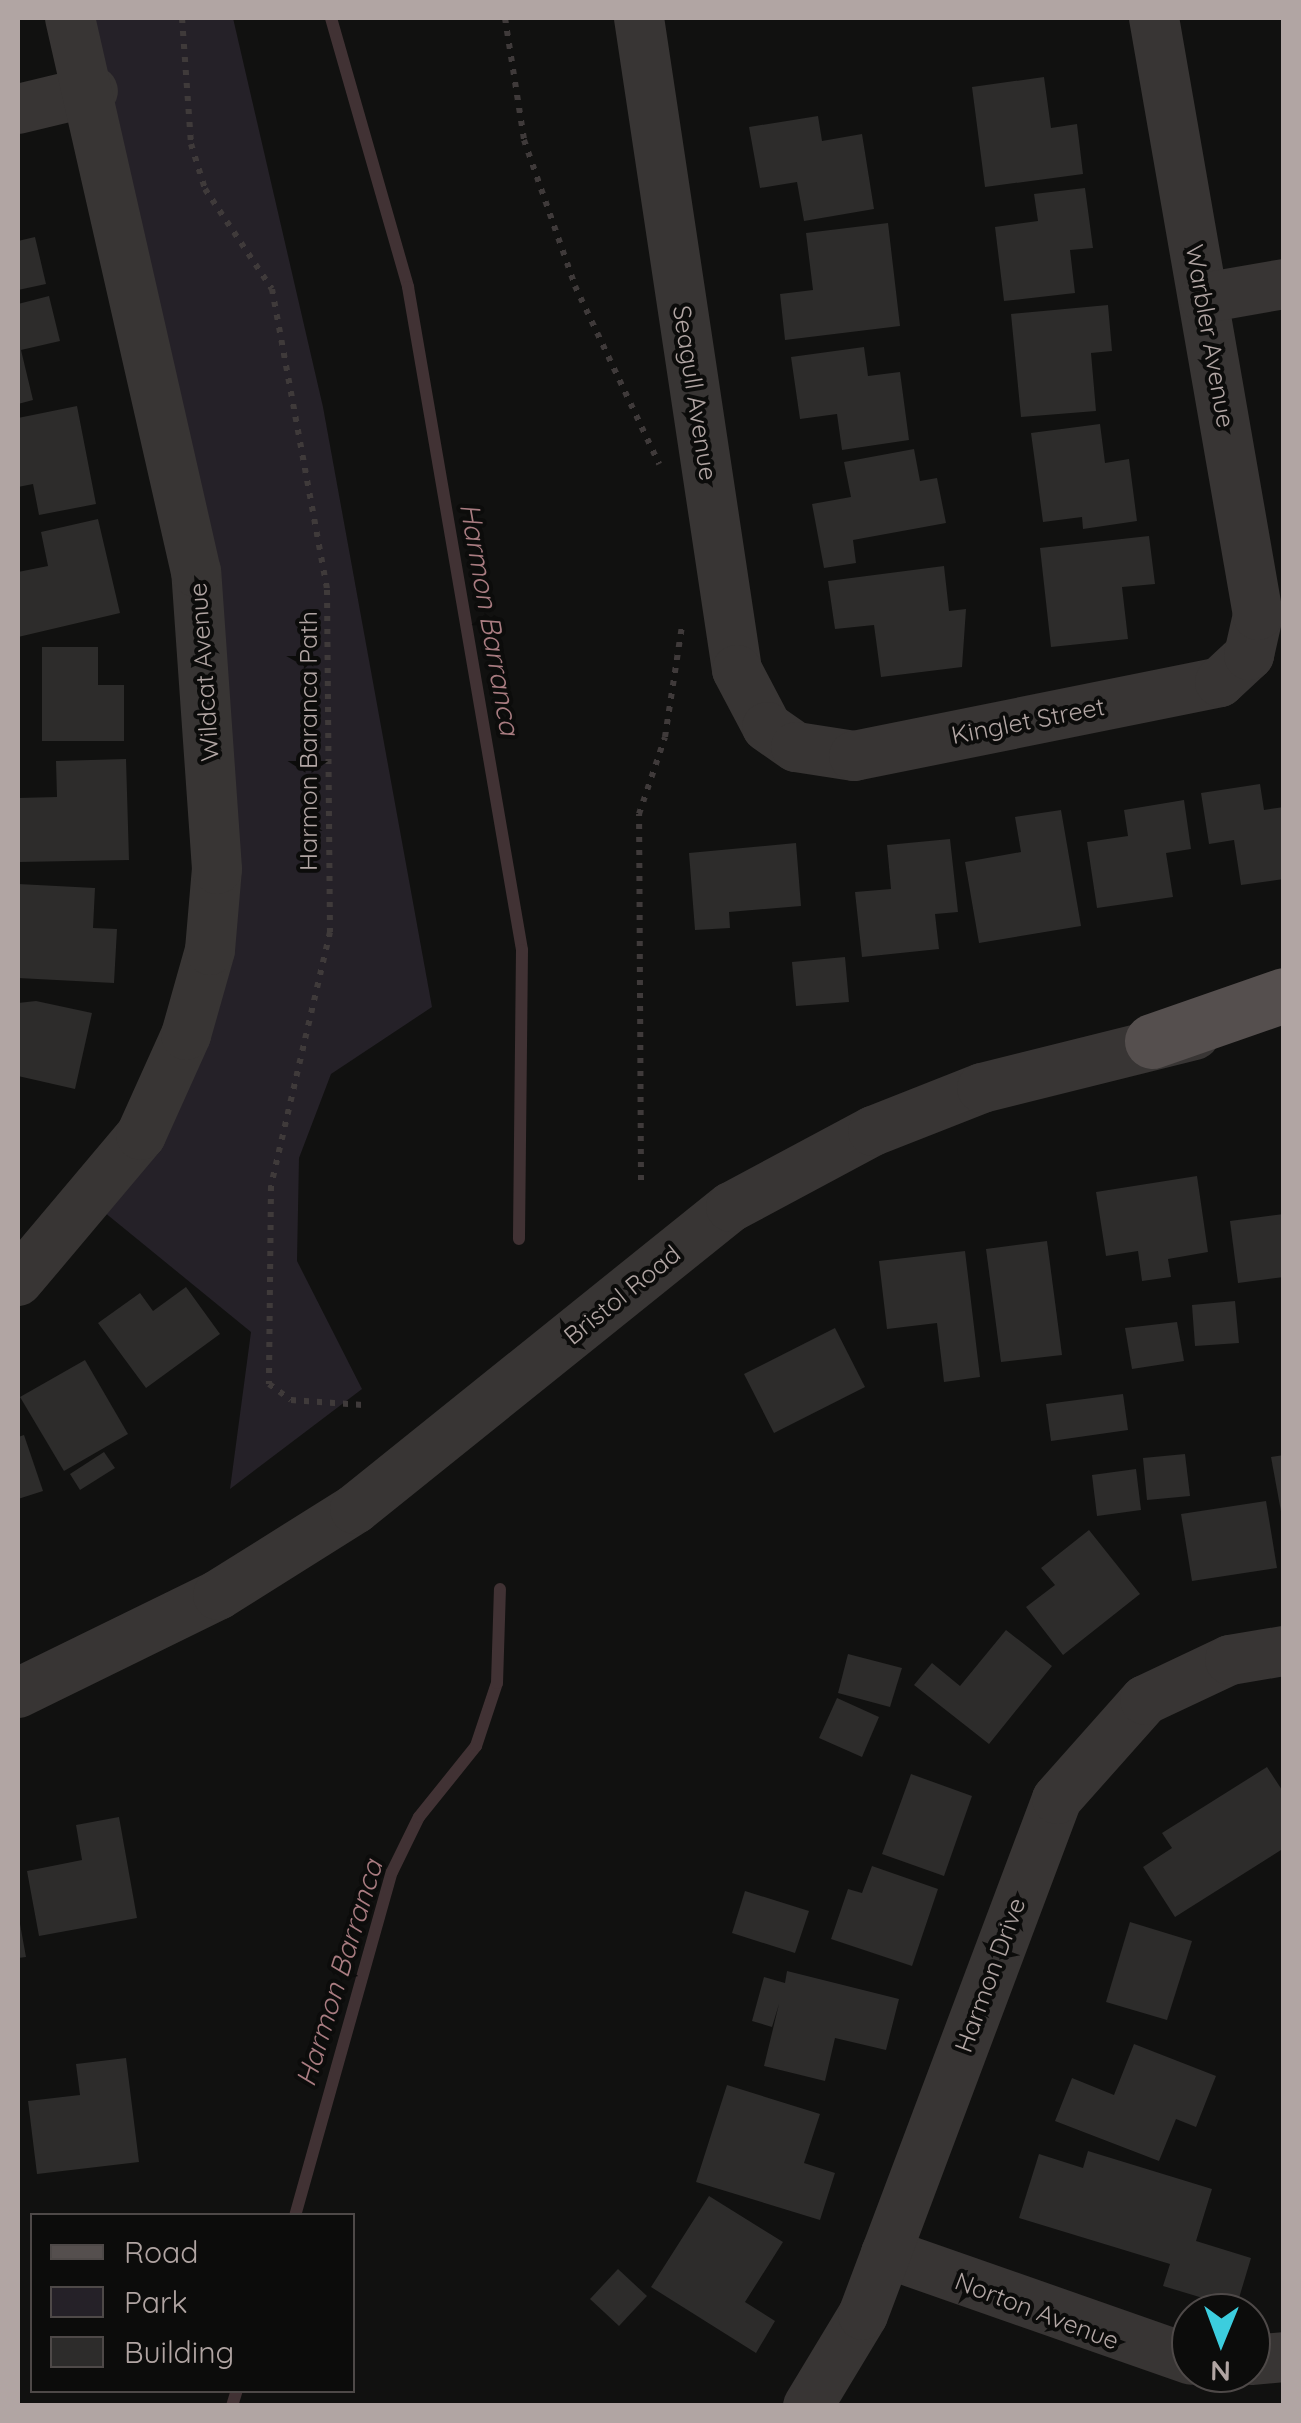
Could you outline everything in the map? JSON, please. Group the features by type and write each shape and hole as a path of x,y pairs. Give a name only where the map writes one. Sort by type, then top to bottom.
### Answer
{"main road":[{"path":"1152,1041 1284,994"}],"street":[{"name":"Wildcat Avenue","path":"18,1282 141,1135 186,1035 210,950 216,869 196,572 93,90 70,18"},
{"name":"Seagull Avenue","path":"639,18 737,670 767,727 796,747"},
{"name":"Warbler Avenue","path":"1154,18 1258,615 1250,654"},
{"path":"18,109 93,90"},
{"path":"1204,298 1284,284"},
{"name":"Kinglet Street","path":"796,747 854,756 1220,682 1250,654"},
{"name":"Bristol Road","path":"18,1693 218,1596 356,1509 731,1207 874,1131 982,1088 1152,1041 1284,1022"},
{"name":"Harmon Drive","path":"808,2406 845,2352 886,2253 1041,1836 1079,1766 1173,1684 1284,1651"},
{"name":"Norton Avenue","path":"886,2253 1171,2353"}],"path":[{"name":"Harmon Baranca Path","path":"182,18 191,144 206,189 272,289 327,590 330,932 272,1186 269,1384 291,1400 363,1405"},
{"path":"505,18 524,140 575,286 670,482"},
{"path":"641,1180 638,814 665,736 686,604"}],"green space":[{"path":"70,18 233,18 323,407 432,1007 331,1074 299,1158 297,1261 362,1389 230,1489 251,1332 93,1203 186,1035 205,632"}],"building":[{"path":"1044,77 1051,128 1077,124 1083,174 985,187 972,87"},
{"path":"818,116 822,141 862,134 874,209 804,221 797,182 760,188 749,127"},
{"path":"1085,188 1093,248 1070,250 1075,293 1004,301 995,227 1038,221 1034,194"},
{"path":"888,223 900,326 785,340 780,294 813,290 806,233"},
{"path":"35,237 46,284 18,290 18,241"},
{"path":"49,296 60,341 21,350 33,400 18,404 18,304"},
{"path":"1108,305 1112,351 1091,353 1096,411 1021,417 1011,314"},
{"path":"864,347 868,376 900,372 909,440 842,450 837,414 800,419 791,357"},
{"path":"77,406 96,504 39,515 33,484 18,487 18,418"},
{"path":"1100,424 1105,463 1129,459 1137,521 1083,529 1082,517 1043,522 1031,433"},
{"path":"914,449 920,481 937,478 946,523 853,540 856,563 824,568 812,504 851,497 844,462"},
{"path":"98,519 120,613 18,637 18,572 48,566 41,532"},
{"path":"1149,536 1155,584 1122,587 1128,639 1051,647 1040,548"},
{"path":"944,566 949,611 966,609 962,667 881,677 874,625 835,629 828,581"},
{"path":"42,647 98,647 98,685 124,685 124,741 42,741"},
{"path":"126,759 129,860 18,862 18,798 57,797 56,761"},
{"path":"1260,784 1264,810 1284,807 1284,879 1241,885 1234,840 1209,844 1201,793"},
{"path":"1184,800 1191,849 1166,853 1173,897 1097,908 1087,842 1128,836 1124,810"},
{"path":"1061,810 1081,926 979,943 965,862 1021,852 1015,817"},
{"path":"950,839 958,912 935,914 939,949 862,957 855,892 891,889 887,845"},
{"path":"796,843 801,906 729,912 730,928 695,930 689,853"},
{"path":"18,884 95,888 93,928 117,929 114,983 18,978"},
{"path":"845,957 849,1002 796,1006 792,962"},
{"path":"36,1001 92,1013 75,1089 18,1076 18,1003"},
{"path":"1197,1176 1208,1252 1168,1259 1171,1277 1142,1281 1138,1251 1106,1256 1096,1192"},
{"path":"1284,1214 1284,1277 1238,1283 1230,1221"},
{"path":"1047,1241 1062,1355 1001,1362 986,1249"},
{"path":"965,1251 980,1377 944,1382 937,1323 887,1329 879,1261"},
{"path":"186,1287 220,1334 146,1388 98,1323 140,1293 153,1311"},
{"path":"1235,1301 1239,1343 1195,1346 1192,1305"},
{"path":"1177,1322 1184,1361 1132,1369 1125,1328"},
{"path":"835,1328 865,1387 774,1433 744,1374"},
{"path":"85,1360 128,1434 64,1471 20,1397"},
{"path":"1123,1394 1128,1430 1051,1441 1046,1404"},
{"path":"24,1435 43,1491 18,1499 18,1437"},
{"path":"104,1452 115,1468 80,1490 70,1474"},
{"path":"1185,1454 1190,1496 1147,1500 1143,1458"},
{"path":"1284,1455 1284,1517 1282,1517 1271,1457"},
{"path":"1136,1469 1141,1510 1097,1516 1092,1475"},
{"path":"1266,1501 1277,1568 1192,1581 1181,1514"},
{"path":"1089,1530 1140,1594 1063,1655 1026,1607 1055,1585 1041,1568"},
{"path":"1006,1630 1052,1666 989,1744 914,1685 932,1663 960,1686"},
{"path":"848,1654 902,1668 890,1707 838,1693"},
{"path":"837,1698 879,1717 862,1757 819,1738"},
{"path":"1267,1767 1284,1793 1281,1850 1175,1917 1143,1867 1172,1848 1162,1833"},
{"path":"911,1774 972,1796 944,1876 882,1854"},
{"path":"119,1817 137,1918 39,1936 27,1871 82,1860 76,1825"},
{"path":"872,1866 938,1889 912,1966 831,1939 848,1889 862,1893"},
{"path":"745,1891 809,1911 795,1953 732,1933"},
{"path":"18,1913 26,1957 18,1958"},
{"path":"1130,1922 1192,1941 1167,2020 1106,2002"},
{"path":"787,1971 899,1999 886,2050 835,2038 825,2081 764,2066 779,2004 772,2027 752,2021 764,1977 785,1983"},
{"path":"1134,2044 1216,2076 1196,2127 1176,2119 1159,2161 1055,2121 1072,2078 1114,2095"},
{"path":"126,2058 139,2162 37,2174 28,2101 80,2095 76,2064"},
{"path":"727,2085 820,2114 804,2163 835,2173 820,2220 696,2182"},
{"path":"1088,2151 1212,2189 1196,2241 1251,2258 1240,2293 1186,2293 1163,2286 1170,2264 1019,2218 1039,2154 1083,2168"},
{"path":"709,2196 783,2242 745,2302 775,2321 756,2353 651,2287"},
{"path":"618,2269 647,2296 619,2326 590,2299"}],"waterway":[{"name":"Harmon Barranca","path":"331,18 408,287 522,950 519,1239"},
{"name":"Harmon Barranca","path":"296,2213 392,1872 419,1817 476,1746 497,1683 500,1589"},
{"name":"Harmon Barranca","path":"232,2406 236,2393"}]}
